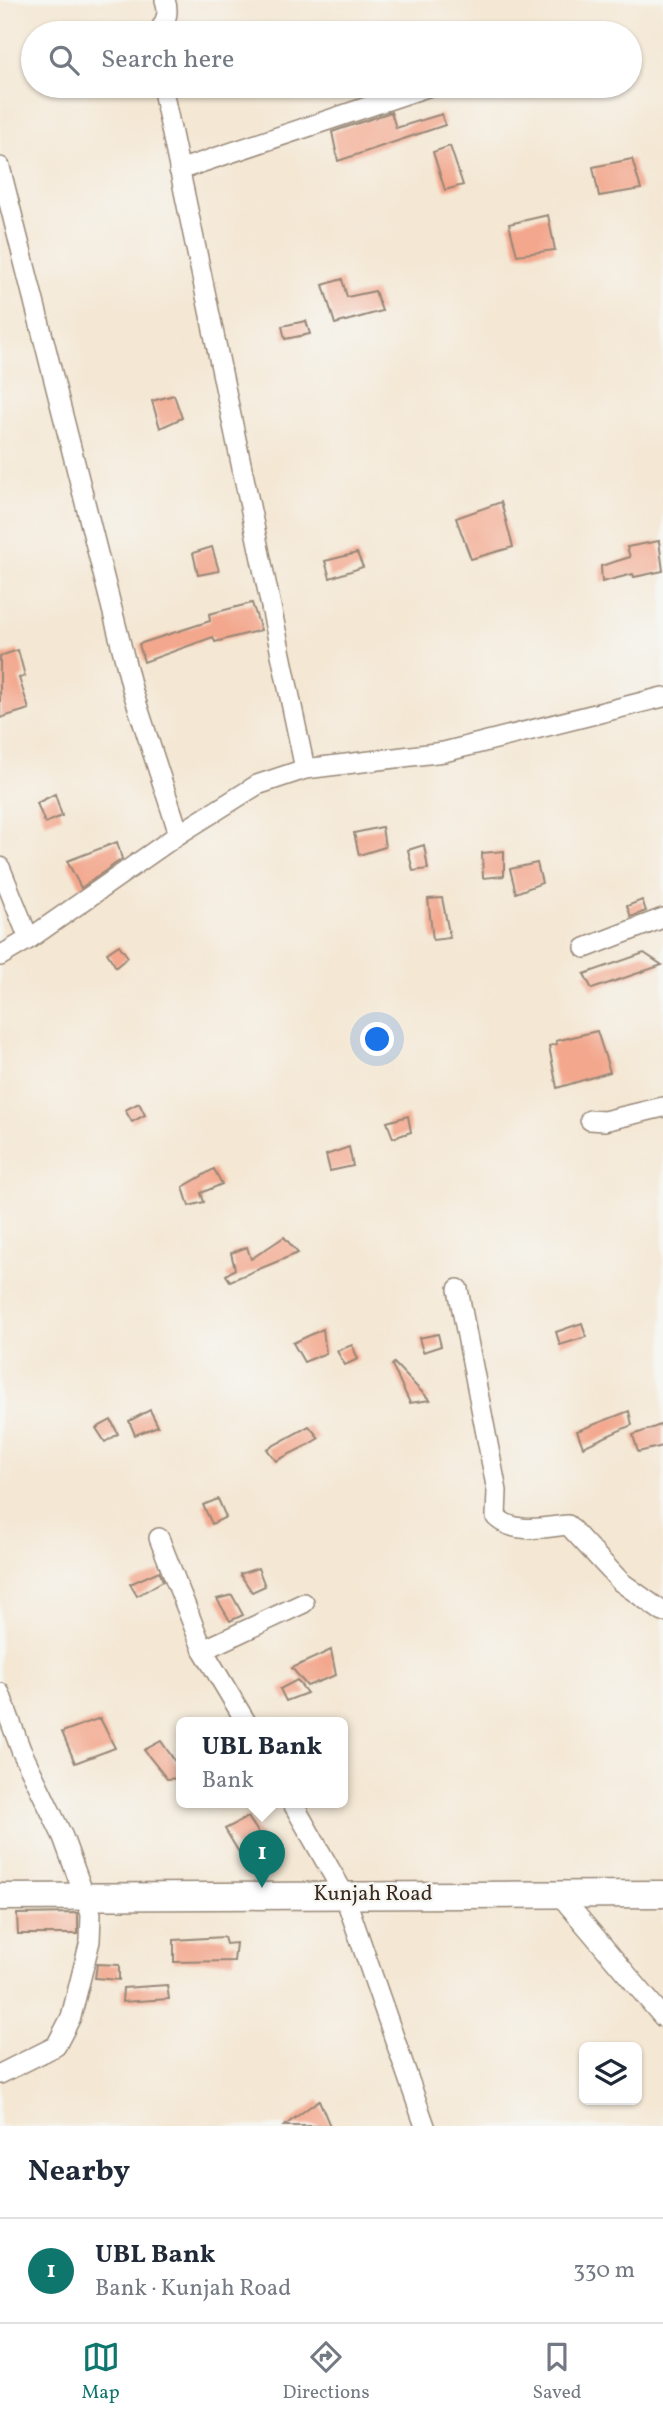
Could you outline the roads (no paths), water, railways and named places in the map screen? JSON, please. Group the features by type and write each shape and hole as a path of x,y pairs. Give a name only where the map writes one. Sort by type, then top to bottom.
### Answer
{"street":[{"path":"165,0 168,8 166,21"},
{"path":"164,98 305,769"},
{"path":"179,170 394,98"},
{"path":"0,167 133,692 179,834"},
{"path":"0,956 29,939 179,834 257,785 305,769 444,752 663,697"},
{"path":"0,867 29,939"},
{"path":"585,948 663,918"},
{"path":"590,1120 604,1121 663,1107"},
{"path":"458,1289 483,1430 497,1491 496,1517 505,1526 522,1529 568,1525 621,1582 663,1612"},
{"path":"159,1538 203,1650 243,1717"},
{"path":"203,1650 304,1603"},
{"path":"0,1693 20,1750 63,1837 91,1914 90,1941 71,2017 56,2046 0,2074"},
{"path":"295,1808 344,1894 425,2126"},
{"path":"559,1894 663,2017"},
{"name":"Kunjah Road","path":"0,1897 663,1894"}],"place":[{"name":"UBL Bank","path":"262,1888"}]}
